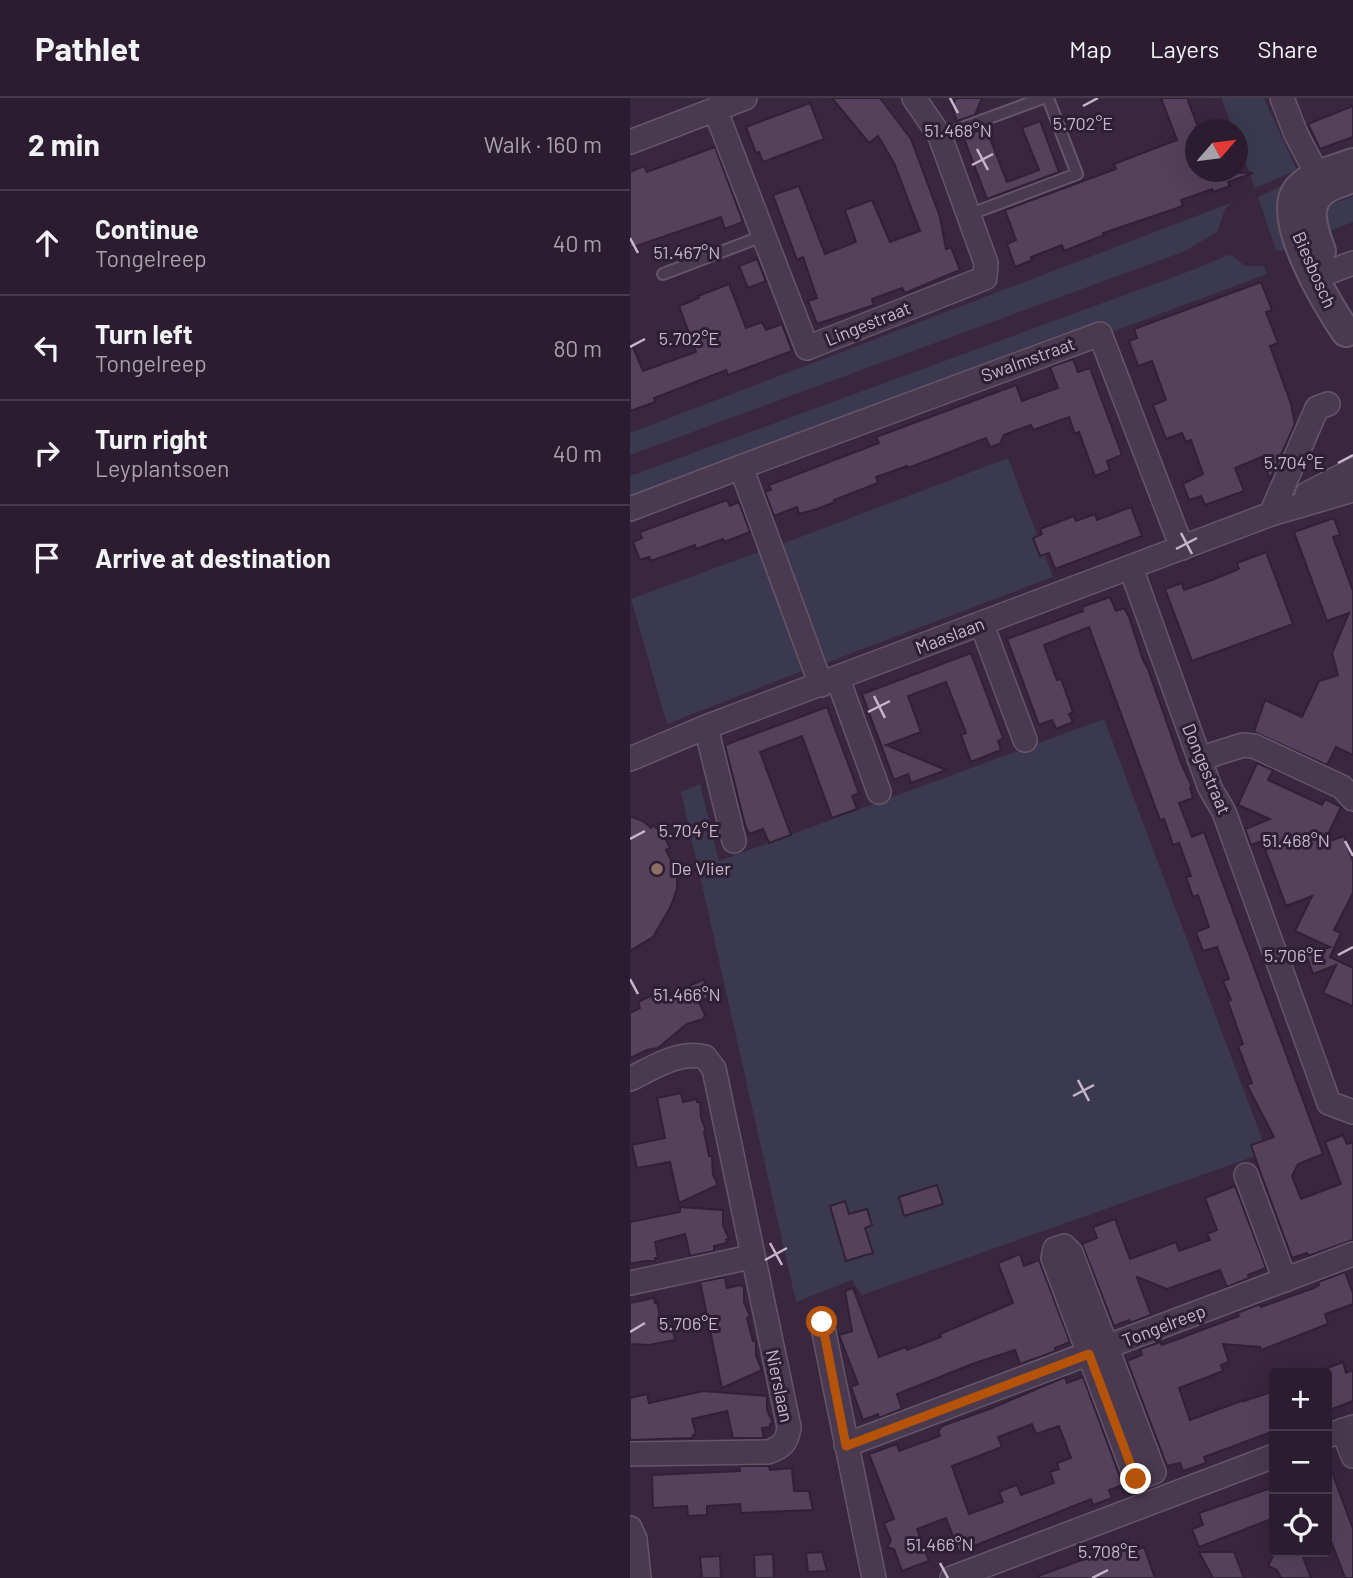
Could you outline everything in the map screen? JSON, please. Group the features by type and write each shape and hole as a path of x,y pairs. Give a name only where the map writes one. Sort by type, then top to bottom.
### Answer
{"street":[{"name":"Lingestraat","path":"727,103 763,236 807,348 985,278 986,263 940,136 914,98"},
{"path":"1282,98 1296,135 1321,182"},
{"path":"630,142 727,103"},
{"name":"Biesbosch","path":"1321,182 1353,163"},
{"name":"Biesbosch","path":"1350,342 1331,311 1333,271 1295,230 1291,203 1296,192 1308,181 1353,178"},
{"name":"Swalmstraat","path":"630,509 1100,334 1182,548"},
{"path":"1271,514 1317,408 1328,404"},
{"path":"741,467 878,792"},
{"name":"Maaslaan","path":"1271,514 1353,470"},
{"name":"Maaslaan","path":"630,759 706,727 1271,514 1353,490"},
{"name":"Dongestraat","path":"1130,568 1210,788 1224,812 1329,1102 1353,1112"},
{"path":"982,625 1025,740"},
{"path":"706,727 734,841"},
{"path":"1199,759 1243,745 1254,746 1342,787 1353,799"},
{"name":"Nierslaan","path":"630,1079 692,1054 705,1056 714,1069 751,1257 789,1427 788,1439 780,1447 768,1452 630,1454"},
{"path":"1245,1175 1284,1280"},
{"name":"Tongelreep","path":"846,1446 1353,1254"},
{"path":"630,1283 751,1257"},
{"path":"822,1322 874,1578"},
{"path":"1098,1351 1154,1472 1136,1479 1098,1351"},
{"path":"1341,1431 1353,1456"},
{"path":"955,1578 1269,1458"},
{"path":"630,1528 635,1539 639,1578"}],"lane":[{"path":"940,136 1046,98 1077,174 968,215"},
{"path":"663,274 763,236"}],"shaded area":[{"path":"1221,98 1264,98 1297,170 1255,188 1248,169 1248,119 1229,119"},
{"path":"1292,181 1288,251 1276,250 1258,197"},
{"path":"1353,196 1353,222 1327,232 1327,206"},
{"path":"1233,202 1225,209 1217,232 1183,252 630,455 630,433"},
{"path":"1228,255 1245,266 1264,266 1267,274 1109,333 1070,331 630,497 630,476"},
{"path":"1008,458 1053,577 826,663 782,544"},
{"path":"761,551 805,670 667,724 631,599"},
{"path":"1104,719 1267,1152 862,1295 852,1280 796,1302 681,792 700,784 719,861"}],"building":[{"path":"832,98 880,98 911,139 940,217 946,249 951,247 960,270 905,293 902,288 872,299 874,305 817,324 808,301 817,298 803,257 797,260 773,195 799,186 825,254 856,242 845,210 872,200 890,242 920,231 894,163 878,136 869,143"},
{"path":"956,98 982,98 975,115 957,121 952,107"},
{"path":"1161,98 1187,98 1195,119 1185,119 1185,182 1228,182 1230,186 1181,200 1183,206 1103,233 1104,235 1064,251 1062,245 1031,257 1032,260 1015,267 1007,244 1016,240 1005,210 1116,169 1114,164 1177,140"},
{"path":"810,103 824,139 763,162 759,152 756,153 746,127"},
{"path":"1353,106 1353,137 1320,149 1308,124"},
{"path":"1040,121 1059,172 987,199 963,136 986,128 1007,182 1039,170 1022,128"},
{"path":"715,147 743,222 725,229 721,217 630,248 630,172 644,166 647,172"},
{"path":"757,259 766,281 748,288 739,266"},
{"path":"1261,282 1272,310 1266,312 1278,343 1270,346 1291,404 1295,424 1270,479 1261,457 1235,468 1244,491 1205,505 1201,496 1189,500 1183,484 1203,474 1191,440 1186,442 1182,433 1166,439 1153,405 1166,400 1152,361 1138,366 1129,341 1137,338 1134,329"},
{"path":"729,284 746,328 762,322 766,330 782,324 792,351 728,375 726,370 654,398 655,402 630,411 630,340 643,371 696,352 679,306"},
{"path":"1073,359 1078,372 1090,368 1122,455 1107,461 1110,470 1095,476 1079,432 1075,434 1069,417 1033,430 1031,425 1014,431 1004,435 1000,444 990,447 986,438 908,468 907,466 876,477 878,483 817,509 799,514 797,507 774,516 765,492 771,490 769,485 879,443 876,437 1016,385 1022,401 1058,388 1050,367"},
{"path":"727,500 730,506 739,502 750,532 696,549 695,545 651,561 649,557 640,560 633,542 642,538 640,532"},
{"path":"1131,507 1142,536 1055,569 1049,553 1040,556 1033,538 1042,534 1040,529 1074,516 1076,521 1095,514 1097,520"},
{"path":"1334,518 1340,535 1333,537 1353,591 1353,755 1336,747 1327,765 1254,732 1265,700 1302,717 1319,681 1338,675 1332,653 1349,613 1327,621 1294,532"},
{"path":"1266,552 1293,624 1192,661 1165,589 1182,583 1184,590 1212,580 1239,569 1237,563"},
{"path":"1110,597 1116,611 1124,608 1129,617 1192,787 1193,798 1179,803 1192,837 1204,832 1323,1154 1298,1164 1292,1176 1301,1199 1341,1184 1325,1142 1343,1135 1347,1144 1353,1142 1353,1240 1308,1256 1307,1253 1292,1258 1262,1177 1251,1145 1274,1137 1247,1085 1252,1083 1238,1046 1243,1044 1223,981 1229,979 1217,947 1203,951 1196,932 1209,927 1198,895 1193,897 1186,877 1191,876 1179,843 1173,845 1164,819 1160,820 1089,627 1044,645 1073,712 1069,714 1073,722 1056,729 1052,720 1039,725 1007,639 1083,611 1082,607"},
{"path":"971,653 1003,738 998,741 1001,750 971,762 961,735 966,733 946,682 908,696 921,732 886,745 946,770 911,783 908,774 894,780 862,694"},
{"path":"827,707 859,793 852,796 857,809 832,818 802,736 760,752 791,835 769,843 763,829 749,834 725,745"},
{"path":"1257,763 1273,770 1268,780 1322,805 1325,799 1341,807 1324,843 1344,836 1353,862 1353,893 1334,930 1341,933 1330,957 1353,968 1353,1006 1323,993 1336,965 1313,974 1306,955 1330,947 1295,931 1312,896 1286,906 1262,841 1251,845 1245,829 1270,819 1238,805"},
{"path":"630,816 643,821 651,828 653,825 664,835 670,848 666,850 672,862 672,874 677,874 677,889 671,906 653,937 630,951"},
{"path":"704,979 708,998 699,1002 705,1015 703,1019 687,1024 658,1048 630,1058 630,1013 640,1008 638,1002 667,988 670,995"},
{"path":"681,1093 683,1102 697,1099 697,1102 700,1102 709,1156 712,1156 713,1175 718,1185 679,1203 670,1162 637,1168 632,1145 665,1138 657,1098"},
{"path":"937,1185 943,1204 904,1216 899,1197"},
{"path":"1235,1186 1266,1268 1227,1287 1220,1270 1167,1289 1137,1277 1151,1315 1114,1326 1082,1244 1097,1238 1093,1227 1115,1219 1130,1259 1176,1242 1179,1251 1210,1240 1207,1234 1217,1230 1205,1198"},
{"path":"845,1201 849,1214 867,1209 872,1225 865,1228 873,1253 846,1261 830,1206"},
{"path":"680,1207 723,1210 723,1225 729,1239 726,1240 727,1243 714,1246 714,1251 690,1256 685,1234 655,1242 658,1258 655,1258 655,1261 630,1264 630,1222 680,1212"},
{"path":"1020,1254 1024,1266 1039,1260 1070,1342 1055,1348 1056,1351 1020,1364 1015,1350 975,1363 897,1394 902,1409 879,1418 878,1414 863,1420 851,1387 858,1384 839,1335 852,1331 845,1291 853,1288 879,1357 941,1337 940,1334 1013,1303 998,1263"},
{"path":"1345,1272 1353,1293 1353,1304 1325,1314 1328,1324 1261,1350 1260,1347 1223,1344 1229,1362 1221,1365 1223,1371 1179,1388 1190,1420 1269,1393 1269,1433 1204,1457 1206,1463 1183,1471 1180,1463 1167,1466 1127,1361 1142,1355 1140,1349 1160,1342 1162,1345 1239,1316 1237,1313 1260,1304 1261,1307 1314,1288 1319,1285 1318,1282"},
{"path":"725,1278 727,1288 740,1285 744,1287 744,1302 750,1316 747,1318 762,1370 722,1388 700,1282"},
{"path":"654,1298 660,1318 670,1316 675,1340 649,1345 630,1344 630,1303"},
{"path":"1343,1362 1346,1373 1353,1370 1353,1401 1332,1409 1332,1368 1328,1368"},
{"path":"1065,1377 1067,1383 1083,1377 1123,1485 1109,1490 1112,1498 1093,1505 1091,1499 959,1552 946,1518 917,1529 929,1561 902,1571 894,1549 887,1547 891,1541 884,1523 894,1519 869,1454 897,1444 899,1451 940,1436 938,1432 942,1426","holes":["1032,1424 1036,1434 1059,1426 1071,1458 1057,1463 1059,1469 1050,1472 1054,1483 1021,1495 1017,1485 1008,1488 999,1492 1003,1502 969,1514 952,1466 1002,1447 998,1437"]},
{"path":"703,1391 767,1396 767,1410 773,1423 770,1427 762,1428 764,1438 733,1438 727,1411 692,1419 696,1434 692,1438 630,1440 630,1398 647,1394 649,1403"},
{"path":"739,1466 769,1466 770,1470 792,1468 794,1491 809,1491 813,1510 741,1513 740,1504 707,1506 707,1515 688,1516 687,1506 653,1508 652,1475 740,1471"},
{"path":"1332,1472 1353,1529 1353,1578 1345,1578 1332,1543"},
{"path":"1269,1489 1269,1520 1199,1547 1192,1529 1203,1525 1199,1513"},
{"path":"1128,1540 1133,1551 1144,1547 1155,1578 1038,1578 1038,1576"},
{"path":"822,1552 827,1571 808,1572 806,1553"},
{"path":"1199,1552 1234,1552 1244,1578 1213,1578"},
{"path":"773,1554 774,1578 755,1578 754,1555"},
{"path":"720,1556 721,1578 702,1578 700,1557"},
{"path":"1272,1557 1303,1557 1311,1578 1281,1578 1277,1570 1268,1566"}],"place":[{"name":"De Vlier","path":"657,869"}],"route":[{"path":"822,1322 846,1446 1089,1354 1136,1479"}]}
